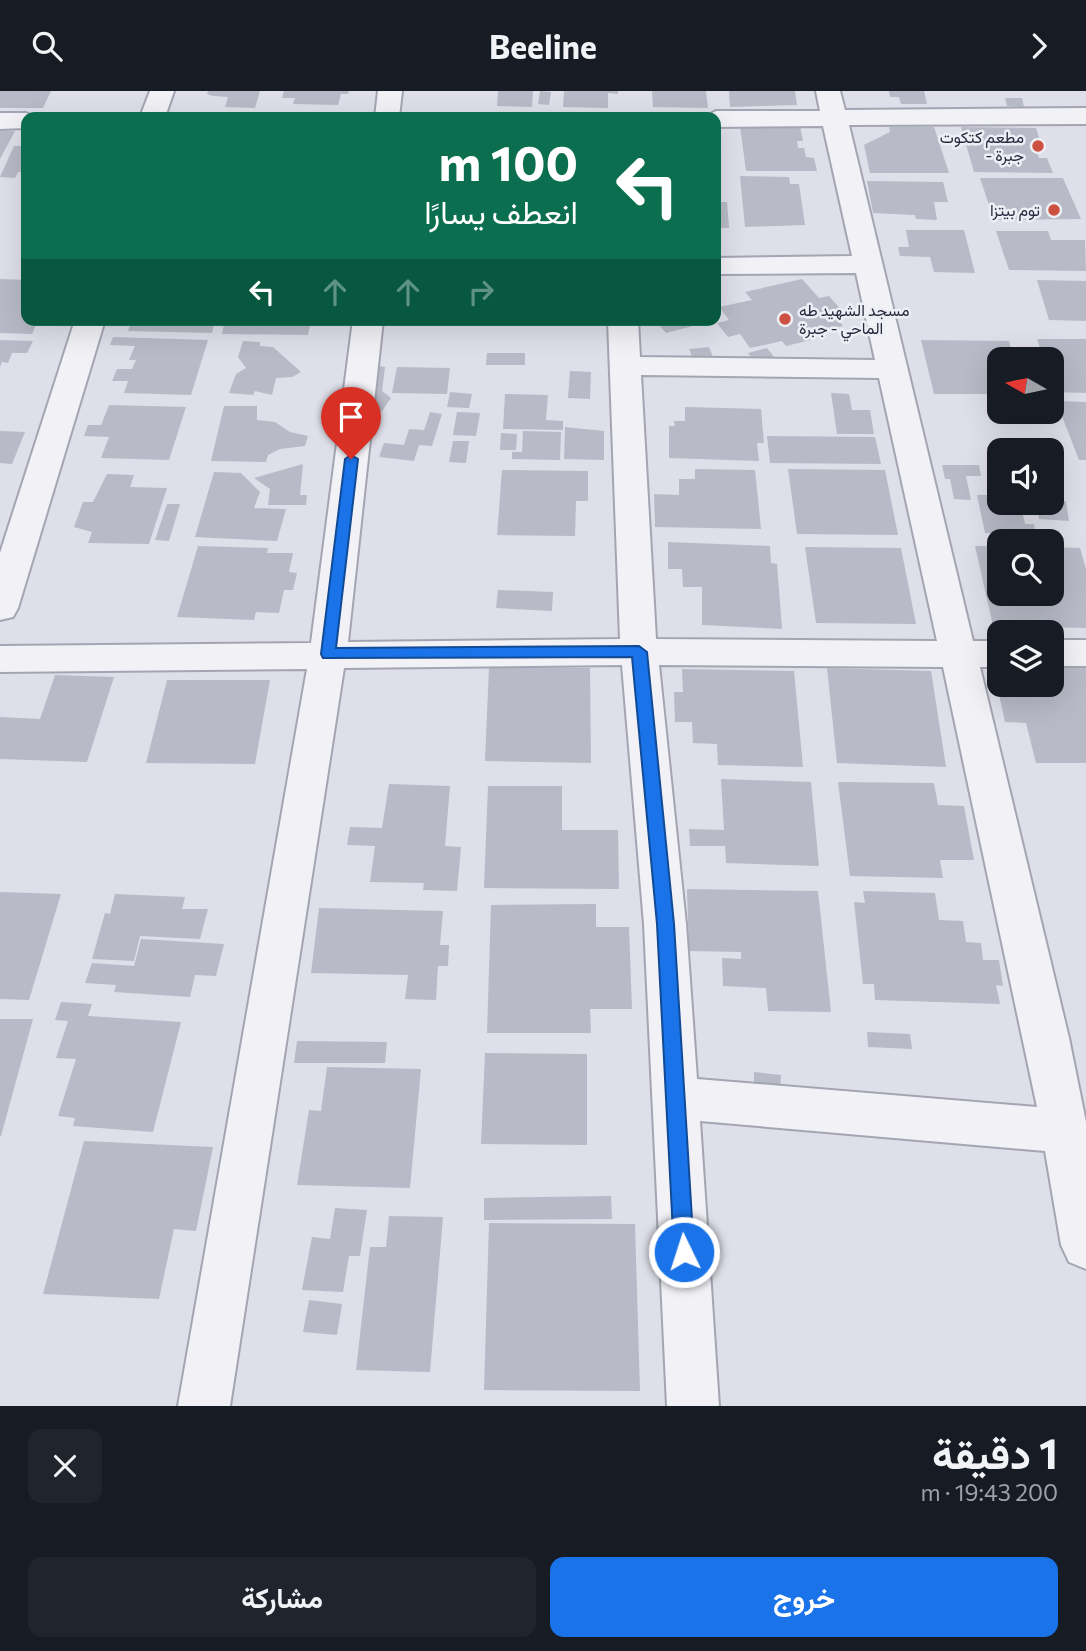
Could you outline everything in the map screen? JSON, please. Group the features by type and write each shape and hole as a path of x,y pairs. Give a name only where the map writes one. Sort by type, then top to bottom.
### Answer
{"street":[{"path":"155,112 162,91"},
{"path":"388,112 390,91"},
{"path":"828,91 894,369 979,654 1086,1245"},
{"path":"721,119 1086,116"},
{"path":"0,121 21,121"},
{"path":"721,266 870,264"},
{"path":"0,608 88,326"},
{"path":"204,1406 328,654 367,326"},
{"path":"624,326 639,652 665,924 693,1406"},
{"path":"627,366 894,369"},
{"path":"0,659 639,652 979,654"},
{"path":"1064,653 1086,653"},
{"path":"675,1098 1065,1131"}],"building":[{"path":"0,91 51,91 43,108 0,108"},
{"path":"208,91 260,91 255,108 225,107 228,97 213,96 207,94"},
{"path":"284,91 349,91 348,94 341,94 338,105 293,104 295,98 282,98"},
{"path":"498,91 533,91 532,107 497,106"},
{"path":"540,91 551,92 549,105 538,104"},
{"path":"564,91 618,91 618,94 608,93 608,108 563,107"},
{"path":"652,91 706,91 708,108 653,107"},
{"path":"729,91 795,91 797,105 730,107"},
{"path":"889,91 924,91 927,104 901,104 899,97 890,97"},
{"path":"1005,98 1022,98 1024,107 1007,106"},
{"path":"740,126 800,126 803,141 797,141 798,148 804,148 806,157 814,158 817,171 746,171"},
{"path":"889,127 934,127 949,173 870,173 864,145 890,132"},
{"path":"961,127 1036,128 1040,141 1033,140 1039,158 1047,158 1053,173 974,172"},
{"path":"0,131 15,131 0,159"},
{"path":"14,146 21,146 21,172 18,172 15,178 0,177"},
{"path":"740,176 789,177 790,184 799,184 805,225 745,227"},
{"path":"980,178 1063,178 1081,219 994,220"},
{"path":"867,181 943,182 948,202 934,202 937,220 916,219 915,215 873,213"},
{"path":"721,202 727,202 729,228 721,228"},
{"path":"906,230 964,230 975,273 934,272 930,257 900,256 898,247 909,247"},
{"path":"996,231 1048,231 1051,240 1085,240 1086,271 1009,270"},
{"path":"0,279 21,280 21,326 35,326 32,334 0,333"},
{"path":"802,279 819,298 829,296 843,312 833,314 843,326 807,335 811,340 786,346 782,341 750,348 740,334 728,337 719,326 721,322 729,320 721,307 752,300 745,292"},
{"path":"1037,280 1086,281 1086,321 1049,320"},
{"path":"130,326 214,326 212,333 128,331"},
{"path":"224,326 310,326 308,335 222,334"},
{"path":"660,326 693,326 666,333"},
{"path":"113,337 208,340 191,395 124,393 128,381 112,381 117,369 132,369 136,360 129,360 135,346 110,345"},
{"path":"1037,339 1086,339 1086,393 1064,392 1064,347 1040,347"},
{"path":"0,340 33,341 27,353 12,353 8,363 2,362 0,367"},
{"path":"921,340 1009,341 1011,347 987,347 987,394 934,394"},
{"path":"243,341 260,342 260,346 273,347 301,372 292,377 276,378 272,395 255,391 253,395 229,393 236,374 246,368 238,357"},
{"path":"709,347 713,357 693,359 689,349"},
{"path":"767,348 774,357 755,362 748,353"},
{"path":"487,353 525,353 525,365 486,365"},
{"path":"371,365 385,367 382,391 391,398 382,411 364,417"},
{"path":"397,367 450,368 447,394 392,393"},
{"path":"570,371 591,372 590,399 568,398"},
{"path":"450,392 472,394 469,408 447,407"},
{"path":"831,393 849,394 852,410 870,410 874,434 837,434"},
{"path":"505,394 548,395 546,420 563,421 563,430 503,429"},
{"path":"1064,401 1086,402 1086,460 1079,460 1064,422"},
{"path":"109,405 186,407 169,460 101,458 109,437 84,436 88,425 101,425"},
{"path":"224,406 257,406 257,420 275,422 290,432 308,436 305,446 280,449 268,455 266,462 211,461"},
{"path":"685,407 761,409 764,443 757,443 759,461 669,458 669,426 675,426 674,421 685,421"},
{"path":"430,412 442,414 432,446 419,445 414,461 379,457 384,443 404,445 409,429 424,430"},
{"path":"457,412 480,413 476,436 453,435"},
{"path":"565,427 604,431 604,460 564,459"},
{"path":"0,431 25,432 12,464 0,463"},
{"path":"523,431 561,432 560,460 512,459 512,452 522,452"},
{"path":"501,433 517,434 516,450 500,450"},
{"path":"767,436 875,437 881,464 770,463"},
{"path":"453,441 469,441 466,463 449,462"},
{"path":"303,464 300,495 307,495 306,505 268,505 270,489 254,478"},
{"path":"942,465 979,465 981,476 966,476 971,500 954,499 950,479 945,479"},
{"path":"695,469 755,470 761,529 655,527 654,494 679,495 679,479 695,479"},
{"path":"788,469 885,470 898,535 797,534"},
{"path":"502,470 588,471 588,501 576,501 575,536 497,535"},
{"path":"214,472 241,473 260,492 254,508 286,509 277,541 195,537"},
{"path":"107,474 134,475 130,487 167,488 149,544 88,543 92,532 74,527 83,502 93,502"},
{"path":"977,495 987,495 987,515 1023,515 1025,524 1034,524 1035,529 987,529 985,533"},
{"path":"1066,501 1069,521 1039,519 1038,515 1064,515"},
{"path":"167,504 180,504 169,541 155,540"},
{"path":"668,542 770,546 771,563 777,564 782,629 702,625 702,587 683,587 682,569 668,569"},
{"path":"198,546 268,548 267,553 293,553 289,572 297,573 293,590 284,590 279,613 256,612 254,620 177,617"},
{"path":"975,546 987,546 987,599"},
{"path":"805,547 901,548 916,624 816,623"},
{"path":"1064,547 1080,548 1086,569 1086,628 1064,628 1064,620 992,620 988,606 1064,606"},
{"path":"498,590 553,592 552,611 496,608"},
{"path":"489,667 590,668 591,763 485,761"},
{"path":"1064,667 1086,668 1086,763 1036,763 1026,723 1005,722 1000,697 1064,697"},
{"path":"827,668 931,671 946,767 837,763"},
{"path":"682,669 794,671 803,767 718,765 717,744 693,743 692,722 675,722 674,692 683,692"},
{"path":"55,675 114,677 87,762 0,759 0,717 40,719"},
{"path":"167,680 270,680 255,764 146,763"},
{"path":"721,779 811,782 819,866 726,863 725,846 690,846 689,829 724,830"},
{"path":"838,782 934,783 938,805 964,806 974,860 940,860 943,878 850,876"},
{"path":"389,784 450,786 445,846 461,847 457,891 423,890 424,883 370,882 375,846 347,845 350,827 382,828"},
{"path":"488,786 562,786 562,830 618,830 619,889 484,888"},
{"path":"687,889 818,891 831,1012 768,1011 766,988 723,986 722,958 741,959 741,952 689,951"},
{"path":"863,891 935,893 939,920 963,921 966,942 981,943 983,960 999,960 1003,986 996,985 1000,1004 875,1000 874,984 863,984 854,902 865,903"},
{"path":"0,892 61,894 29,1000 0,999"},
{"path":"115,894 185,897 182,909 208,909 200,939 140,936 134,961 92,959 105,913 110,914"},
{"path":"596,904 596,927 629,927 632,1009 590,1009 591,1033 487,1033 491,905"},
{"path":"319,908 443,911 440,945 449,945 448,966 438,966 436,1000 405,999 408,975 311,973"},
{"path":"141,939 224,944 216,976 195,975 190,997 114,992 116,985 85,983 92,963 134,966"},
{"path":"61,1002 92,1004 88,1016 181,1022 153,1132 73,1126 75,1118 58,1116 76,1059 56,1058 68,1021 55,1020"},
{"path":"0,1019 33,1019 1,1136 0,1136"},
{"path":"867,1032 910,1034 912,1049 868,1047"},
{"path":"297,1041 387,1042 385,1063 294,1063"},
{"path":"485,1053 587,1054 587,1145 481,1144"},
{"path":"327,1067 421,1069 410,1188 297,1185 309,1110 321,1111"},
{"path":"754,1072 781,1075 780,1092 754,1089"},
{"path":"84,1141 213,1147 196,1231 174,1229 159,1299 43,1294"},
{"path":"611,1196 612,1219 484,1220 484,1198"},
{"path":"335,1208 367,1210 360,1256 349,1256 343,1292 302,1290 312,1237 330,1239"},
{"path":"389,1216 443,1217 430,1372 356,1370 370,1247 386,1247"},
{"path":"489,1223 635,1224 640,1391 484,1390"},
{"path":"309,1300 342,1304 337,1335 303,1332"}],"place":[{"name":"مطعم كتكوت - جبرة","path":"1038,146"},
{"name":"توم بيتزا","path":"1054,210"},
{"name":"مسجد الشهيد طه الماحي - جبرة","path":"785,319"}],"route":[{"path":"351,459 328,654 639,652 665,924 684,1252"}]}
